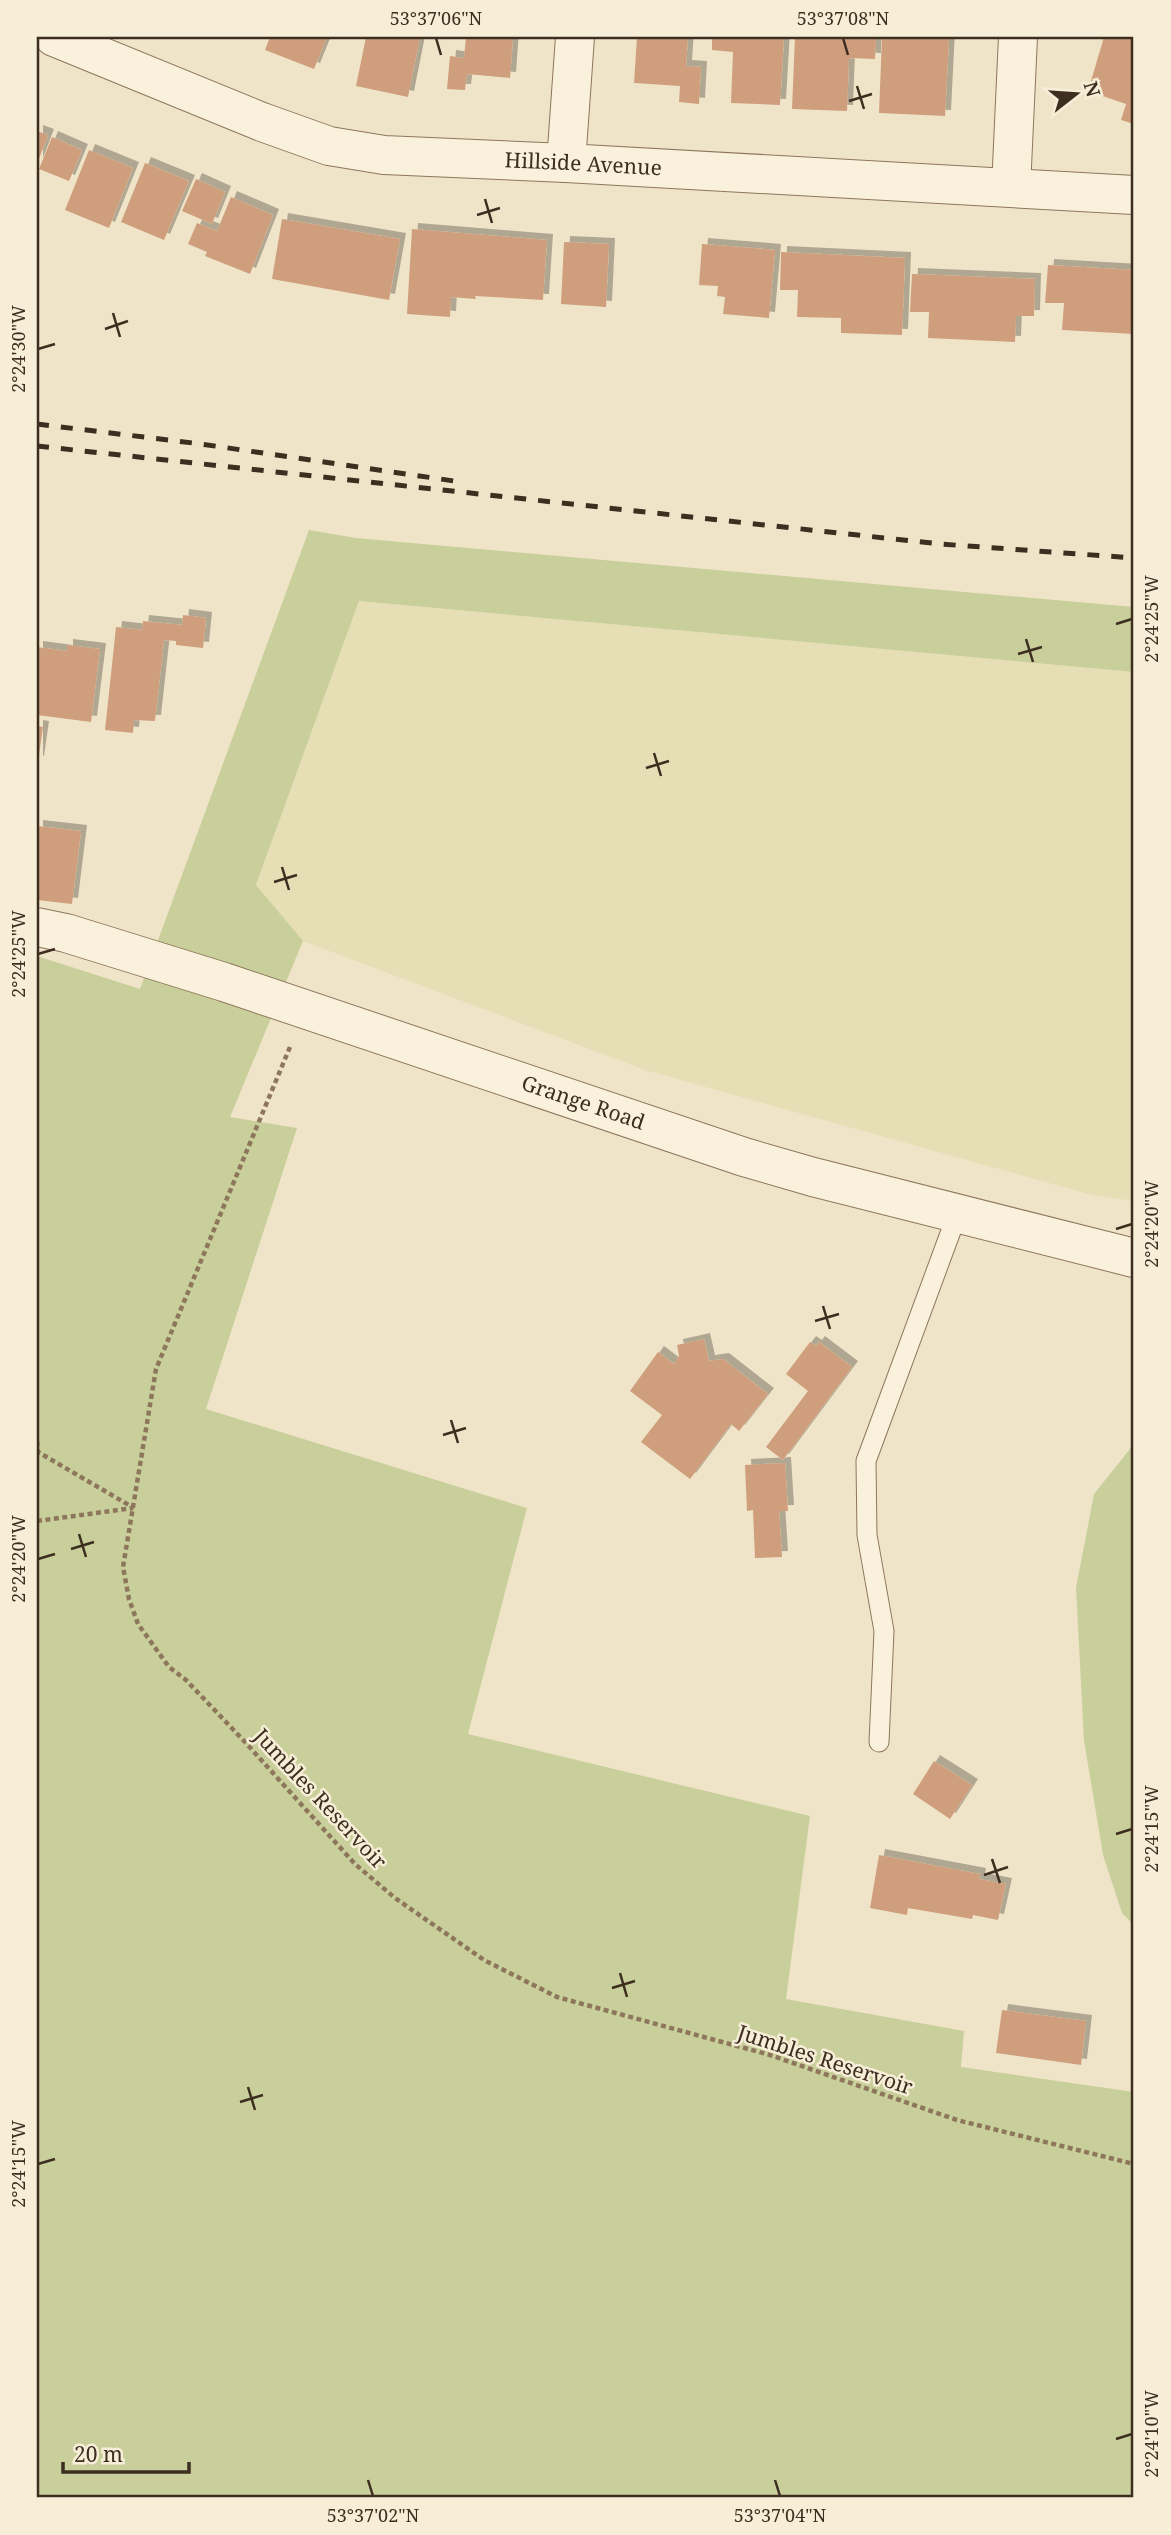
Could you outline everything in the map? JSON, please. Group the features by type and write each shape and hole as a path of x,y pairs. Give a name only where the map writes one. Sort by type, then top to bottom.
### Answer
{"street":[{"name":"Hillside Avenue","path":"54,37 262,122 329,146 384,155 1134,195"},
{"path":"566,163 575,37"},
{"path":"1011,188 1018,37"},
{"name":"Grange Road","path":"37,928 66,933 303,1009 744,1157 1134,1258"}],"lane":[{"path":"879,1742 884,1631 867,1535 866,1461 958,1212"}],"path":[{"name":"Jumbles Reservoir","path":"303,1009 293,1040 156,1369 123,1567 129,1599 138,1624 169,1667 186,1680 355,1864 395,1898 484,1960 557,1997 770,2055 957,2120 1134,2164"},
{"path":"37,1441 38,1451 134,1508"},
{"path":"37,1521 134,1508"}],"shaded area":[{"path":"359,601 1134,672 1134,1201 1092,1195 645,1070 303,941 256,886"}],"green space":[{"path":"309,530 356,538 1134,607 1134,672 359,601 256,885 303,941 230,1117 297,1128 206,1409 527,1508 468,1734 810,1816 786,1999 964,2031 961,2067 1134,2092 1134,2498 37,2498 37,956 140,989"},
{"path":"1134,1444 1134,1925 1122,1913 1103,1855 1084,1741 1076,1588 1094,1494"}],"building":[{"path":"270,37 327,37 314,69 265,50"},
{"path":"366,37 420,37 408,97 356,86"},
{"path":"466,37 513,37 510,78 467,74 465,90 447,89 450,56 464,58"},
{"path":"637,37 688,37 686,66 701,67 699,104 679,102 680,86 634,83"},
{"path":"712,37 784,37 780,105 731,103 733,52 712,50"},
{"path":"795,37 876,37 875,59 849,58 847,111 792,109"},
{"path":"882,37 949,37 945,116 879,113"},
{"path":"1104,37 1134,37 1134,124 1121,120 1126,104 1088,91"},
{"path":"37,131 48,135 37,164"},
{"path":"52,137 82,150 69,181 39,169"},
{"path":"89,150 133,168 109,228 65,210"},
{"path":"145,163 189,181 164,240 121,222"},
{"path":"196,179 225,192 212,224 182,211"},
{"path":"231,197 273,215 250,274 205,256 207,252 188,244 197,223 217,231"},
{"path":"282,219 400,239 389,300 272,279"},
{"path":"412,229 547,240 543,300 451,297 450,317 407,314"},
{"path":"564,242 609,244 606,307 561,304"},
{"path":"702,244 775,250 769,318 723,314 725,297 717,296 718,286 699,285"},
{"path":"781,252 905,258 902,335 841,333 841,318 797,317 798,290 780,290"},
{"path":"1048,265 1134,270 1134,334 1062,330 1064,303 1045,303"},
{"path":"912,274 1035,279 1034,316 1016,316 1015,342 928,338 929,312 910,312"},
{"path":"183,615 206,618 203,648 176,645 176,641 164,640 155,721 134,720 133,733 105,730 116,627 142,630 143,621 182,625"},
{"path":"67,645 100,649 91,722 37,715 37,647 67,651"},
{"path":"37,726 43,727 38,762 37,762"},
{"path":"37,826 81,831 72,904 37,900"},
{"path":"704,1339 709,1361 723,1359 768,1394 739,1431 731,1424 690,1479 641,1442 662,1415 630,1391 658,1352 674,1364 679,1356 677,1345"},
{"path":"810,1342 816,1346 819,1342 852,1367 783,1460 766,1447 808,1391 786,1374"},
{"path":"785,1463 788,1511 779,1511 782,1557 755,1558 753,1510 747,1511 745,1465"},
{"path":"934,1761 972,1785 950,1819 913,1794"},
{"path":"879,1855 980,1874 979,1879 1006,1884 998,1920 973,1915 972,1919 908,1908 907,1915 870,1908"},
{"path":"1002,2010 1086,2021 1081,2065 996,2053"}],"railway":[{"path":"37,424 201,444 454,481"},
{"path":"37,446 940,544 1134,558"}]}
